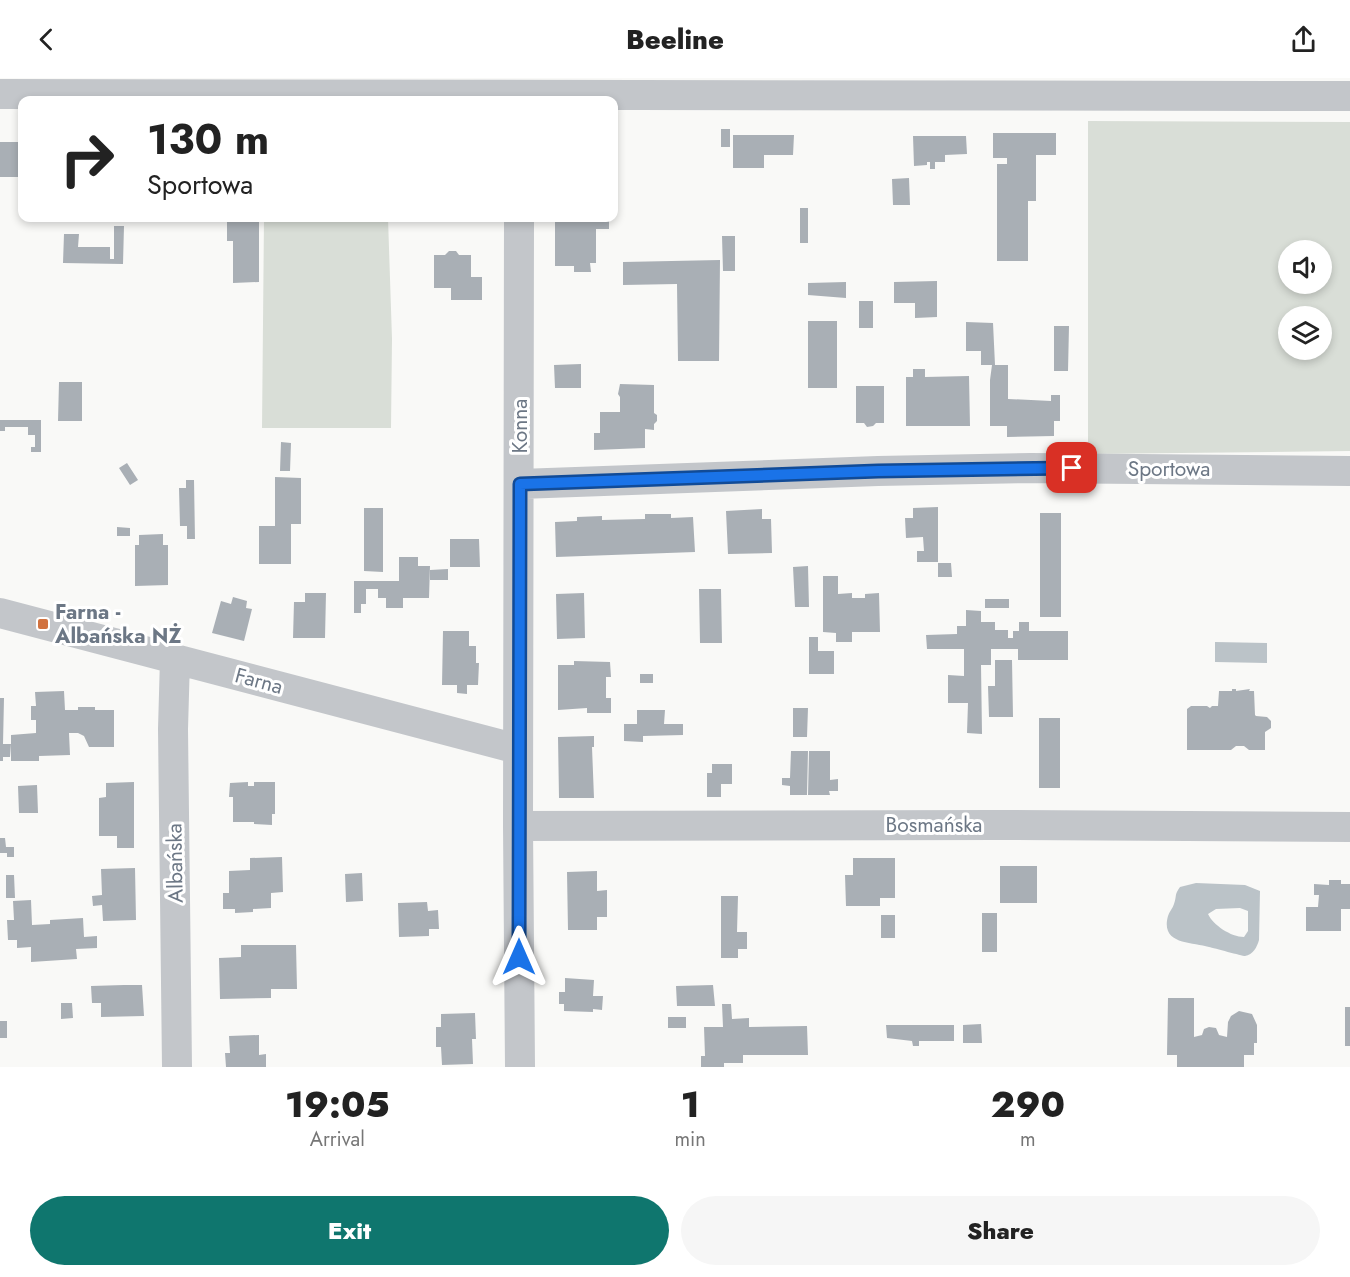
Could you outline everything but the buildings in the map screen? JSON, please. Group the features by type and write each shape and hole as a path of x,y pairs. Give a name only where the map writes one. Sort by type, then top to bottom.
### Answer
{"street":[{"path":"0,94 519,91 1350,96"},
{"name":"Konna","path":"519,222 520,1067"},
{"name":"Sportowa","path":"520,484 1019,468 1350,471"},
{"name":"Farna","path":"0,613 518,749"},
{"name":"Albańska","path":"175,659 173,729 177,1067"},
{"name":"Bosmańska","path":"518,826 1350,827"}],"shaded area":[{"path":"1088,121 1350,122 1350,451 1088,454"},
{"path":"264,222 388,222 392,339 391,428 262,428"},
{"path":"1215,642 1267,643 1267,663 1215,662"},
{"path":"1196,883 1245,885 1260,891 1259,940 1256,948 1243,956 1186,943 1173,937 1167,925 1168,916 1180,887","holes":["1240,908 1248,911 1248,931 1244,937 1223,930 1208,914 1216,909"]}],"place":[{"name":"Farna - Albańska NŻ","path":"43,624"}],"route":[{"path":"519,957 520,484 878,471 1072,468"}]}
